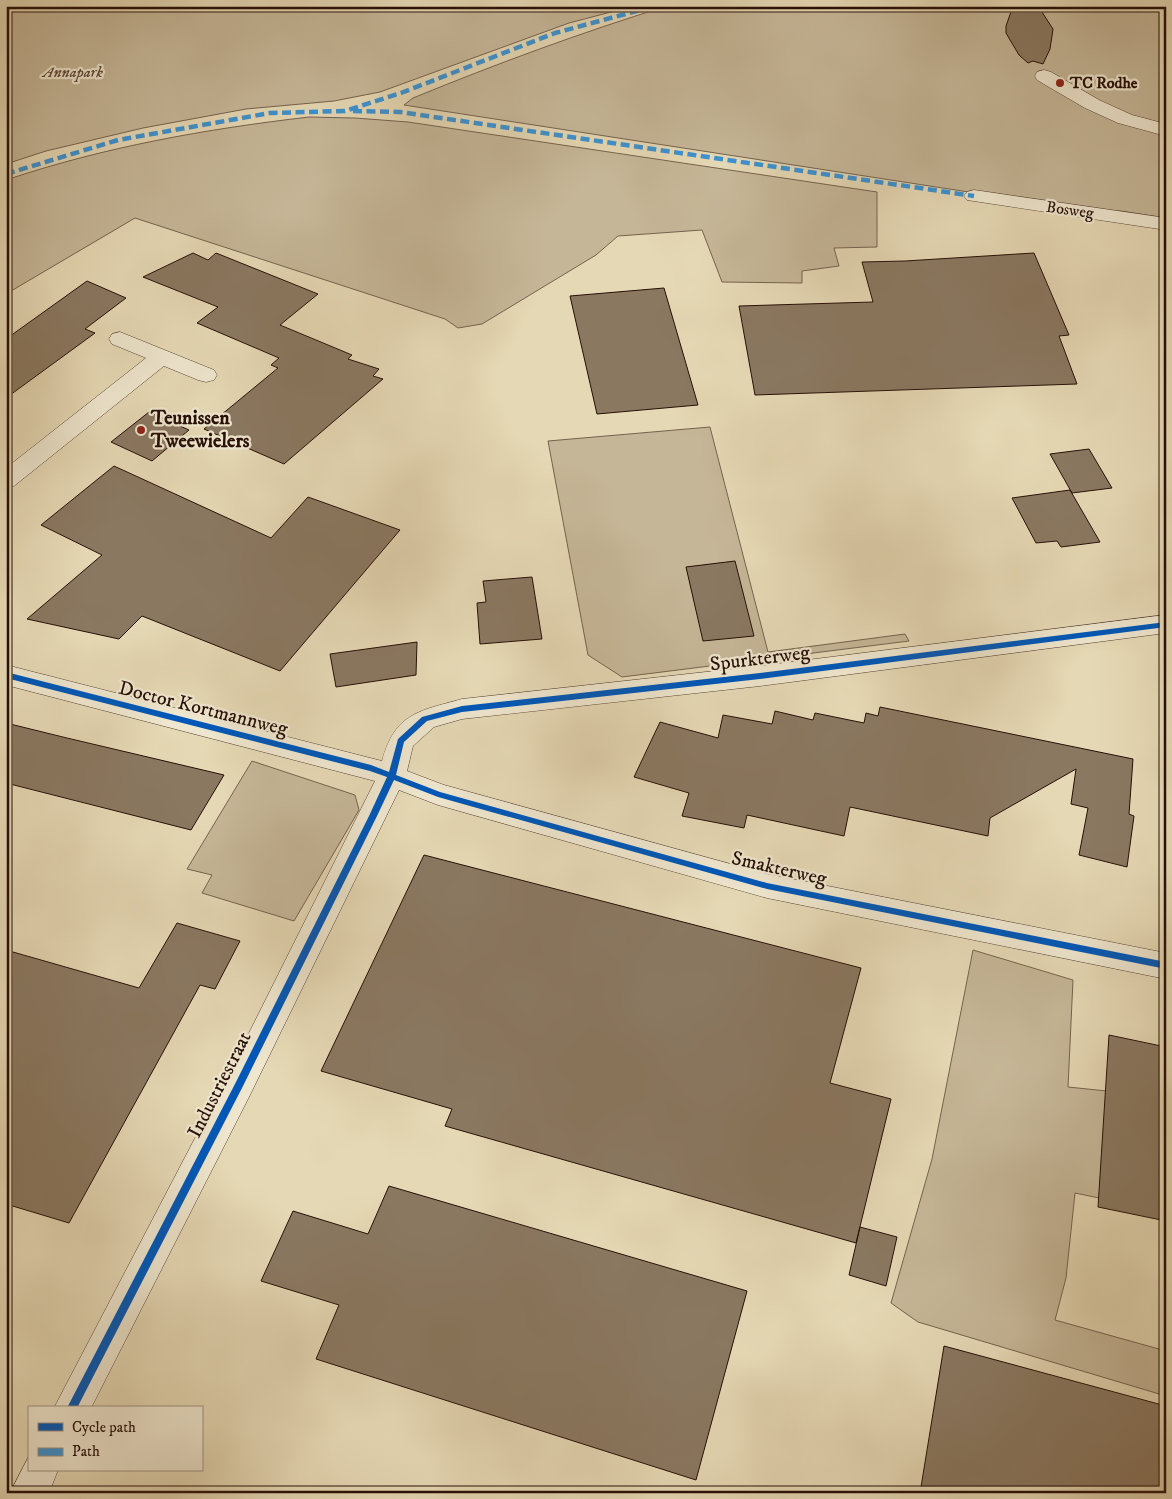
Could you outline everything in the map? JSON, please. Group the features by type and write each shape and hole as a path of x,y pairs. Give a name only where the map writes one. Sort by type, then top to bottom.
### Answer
{"street":[{"path":"1044,76 1092,104 1125,119 1166,130"},
{"name":"Bosweg","path":"974,196 1166,224"},
{"path":"120,339 206,375"},
{"path":"6,480 161,357"},
{"name":"Spurkterweg","path":"392,775 402,740 425,719 462,709 780,673 1166,624"},
{"name":"Doctor Kortmannweg","path":"6,675 371,768 392,775"},
{"name":"Smakterweg","path":"392,775 438,794 767,886 1166,966"},
{"name":"Industriestraat","path":"73,1406 239,1085 392,775"},
{"path":"28,1493 39,1472"}],"green space":[{"name":"Annapark","path":"6,6 634,6 569,23 380,92 334,101 246,109 143,128 46,151 6,164"},
{"path":"667,6 1166,6 1166,218 1121,211 1092,211 404,105 413,98 507,61"},
{"path":"309,117 408,122 877,192 877,247 834,248 839,266 802,271 802,283 722,282 702,230 618,236 596,255 482,324 458,328 445,319 135,218 6,294 6,180 80,158 156,141 232,127"},
{"path":"710,427 768,652 905,634 909,641 622,677 588,655 548,441"},
{"path":"252,761 355,795 359,810 294,921 202,893 212,875 187,869"},
{"path":"973,950 1073,980 1068,1087 1107,1091 1104,1199 1075,1193 1066,1278 1055,1320 1166,1351 1166,1396 918,1322 891,1303 932,1159"}],"building":[{"path":"1013,6 1038,6 1053,29 1050,49 1043,64 1033,61 1028,63 1019,55 1006,33 1006,26"},
{"path":"193,253 208,260 216,253 318,294 280,325 352,355 348,359 379,369 373,376 383,379 284,464 204,429 278,368 271,365 279,358 197,323 218,307 143,277"},
{"path":"1034,253 1069,335 1059,336 1077,384 755,395 739,306 873,302 862,262"},
{"path":"87,281 126,298 85,329 95,333 6,398 6,339"},
{"path":"664,288 698,405 597,414 570,296"},
{"path":"149,412 189,430 152,461 111,442"},
{"path":"1089,449 1112,488 1072,493 1050,454"},
{"path":"114,466 271,538 308,497 400,530 280,671 142,616 119,639 27,619 102,555 41,525"},
{"path":"1070,490 1100,542 1061,547 1057,541 1036,543 1012,498"},
{"path":"735,561 754,636 703,641 686,567"},
{"path":"532,577 542,639 480,644 477,603 486,602 483,581"},
{"path":"417,642 416,675 336,687 330,654"},
{"path":"880,707 1133,759 1129,814 1134,816 1127,867 1079,855 1088,808 1071,804 1076,769 990,818 988,836 850,807 844,836 747,815 744,828 682,816 689,793 634,777 660,722 718,738 723,715 772,724 775,711 813,720 815,713 864,723 866,713 878,716"},
{"path":"6,723 224,775 191,830 6,783"},
{"path":"424,855 861,968 830,1083 891,1099 856,1243 445,1126 452,1109 321,1071"},
{"path":"177,923 240,941 215,989 200,985 69,1223 6,1204 6,950 139,988"},
{"path":"1109,1035 1166,1047 1166,1221 1098,1207"},
{"path":"389,1186 747,1291 696,1480 316,1359 339,1305 261,1281 293,1211 368,1234"},
{"path":"860,1227 897,1237 886,1286 849,1275"},
{"path":"944,1346 1166,1406 1166,1493 920,1493"}],"marked path":[{"path":"6,174 118,140 270,113 345,111 401,93 555,33 655,6"},
{"path":"353,111 400,112 974,196"}],"cycle path":[{"path":"73,1406 239,1085 373,816 392,775 401,741 425,719 462,709 760,676 1166,624"},
{"path":"6,675 371,768 438,794 767,886 1166,966"}],"place":[{"name":"TC Rodhe","path":"1060,83"},
{"name":"Teunissen Tweewielers","path":"141,430"}]}
